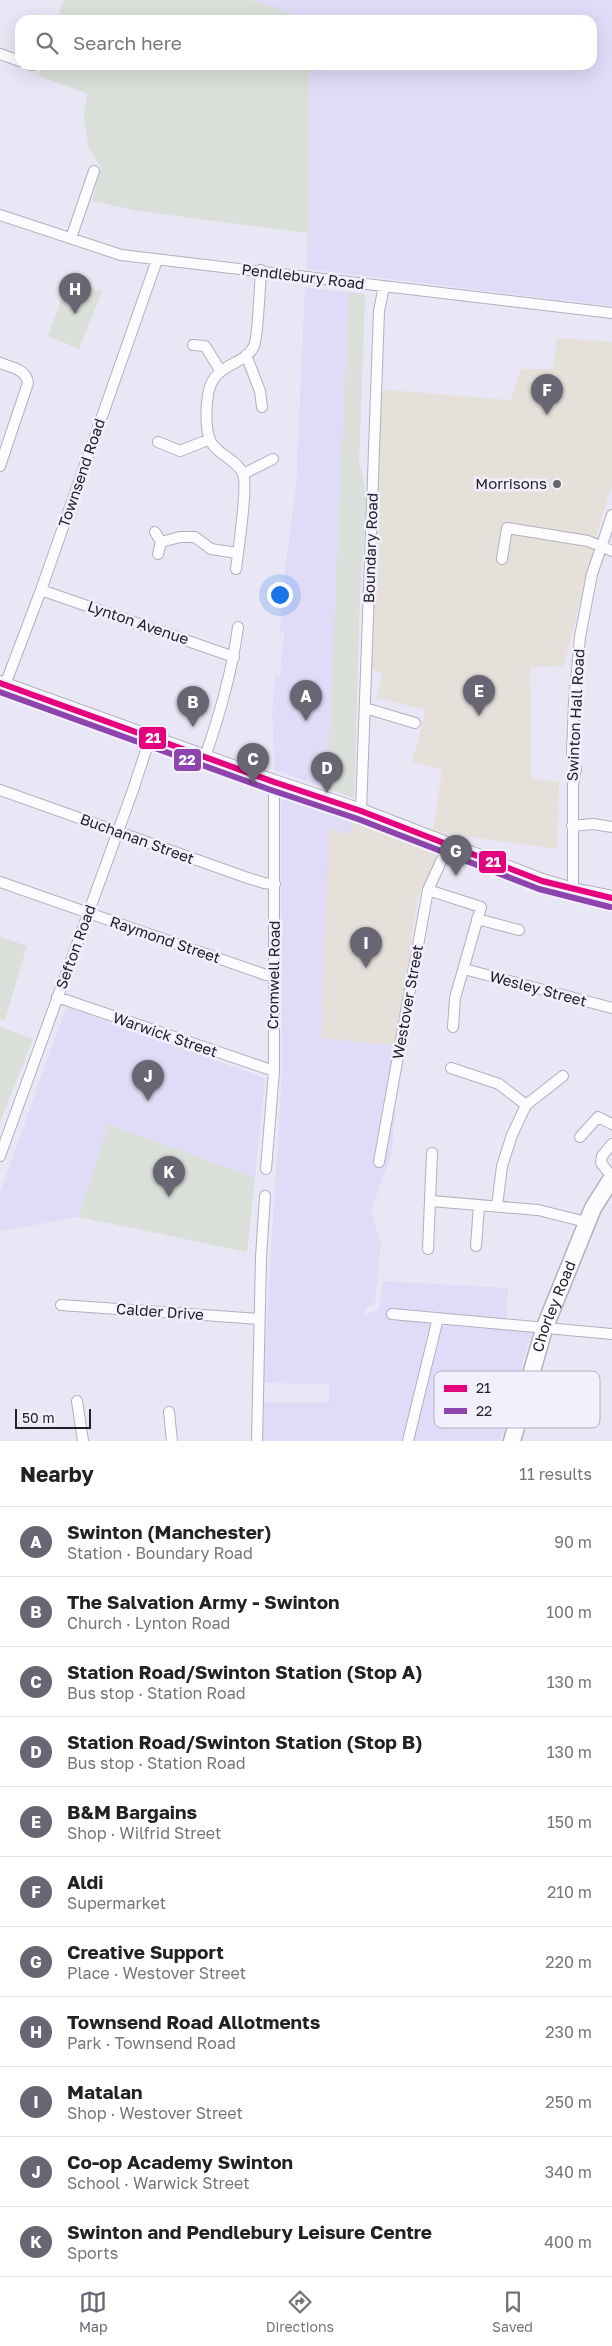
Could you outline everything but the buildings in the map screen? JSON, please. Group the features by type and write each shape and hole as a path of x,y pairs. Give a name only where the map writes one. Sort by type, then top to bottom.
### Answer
{"main road":[{"path":"3,684 150,738 357,810 533,878 573,890 612,898"},
{"name":"Chorley Road","path":"532,1371 544,1329 586,1222 602,1190 612,1177"},
{"name":"Chorley Road","path":"512,1441 516,1428"}],"street":[{"path":"0,54 15,59"},
{"path":"71,238 94,171"},
{"name":"Pendlebury Road","path":"0,215 122,255 612,313"},
{"name":"Townsend Road","path":"3,684 42,590 157,260"},
{"path":"236,569 244,488 243,474 234,462 213,445 207,431 209,389 220,370 246,355 254,346 261,270"},
{"name":"Boundary Road","path":"357,810 365,708 379,319 384,286"},
{"path":"193,344 206,346 220,370"},
{"path":"246,355 260,391 262,407"},
{"path":"0,363 17,369 24,374 28,383 0,466"},
{"path":"158,442 180,451 210,438"},
{"path":"243,474 273,459"},
{"name":"Swinton Hall Road","path":"573,890 572,826 576,769 572,753 574,702 580,637 592,574 607,549 612,515"},
{"path":"502,559 507,528 588,541 607,549"},
{"path":"155,532 161,542 158,554"},
{"path":"161,542 180,537 195,537 211,549 237,553"},
{"name":"Lynton Avenue","path":"42,590 234,657"},
{"path":"205,757 222,707 234,657 238,626"},
{"path":"365,708 415,723"},
{"name":"Sefton Road","path":"0,1156 150,738"},
{"name":"Cromwell Road","path":"266,1168 274,1071 275,884 279,783"},
{"name":"Buchanan Street","path":"0,790 264,883 275,884"},
{"path":"572,826 593,824 612,827"},
{"name":"Westover Street","path":"380,1162 428,890 448,846"},
{"name":"Raymond Street","path":"0,882 266,975 275,976"},
{"path":"428,890 481,907 453,1007 453,1027"},
{"path":"477,919 520,930"},
{"name":"Wesley Street","path":"464,969 612,1008"},
{"name":"Warwick Street","path":"57,997 274,1071"},
{"path":"451,1068 499,1084 526,1105"},
{"path":"497,1206 502,1166 512,1135 526,1105 563,1076"},
{"path":"580,1137 598,1117 612,1124"},
{"path":"612,1144 602,1156 602,1163 612,1177"},
{"path":"428,1249 432,1153"},
{"path":"257,1441 265,1196"},
{"path":"431,1201 538,1210 586,1222"},
{"path":"476,1246 479,1205"},
{"name":"Calder Drive","path":"61,1305 260,1319"},
{"path":"392,1314 612,1334"},
{"path":"408,1441 438,1318"},
{"path":"77,1401 83,1441"},
{"path":"170,1412 172,1441"}],"shaded area":[{"path":"64,0 253,0 295,15 59,15"},
{"path":"253,0 612,0 612,306 307,269 310,70 597,70 597,15 295,15"},
{"path":"41,70 310,70 308,233 138,211 92,201 101,168 89,149 84,118 87,93 39,76"},
{"path":"69,279 102,292 79,349 48,336"},
{"path":"305,287 365,294 359,460 367,499 360,592 354,798 275,770 272,714 275,676 280,677 284,632 280,631 283,585 296,488"},
{"path":"349,293 365,294 359,460 367,499 360,592 354,798 327,788"},
{"path":"557,338 612,342 612,486 601,519 564,666 530,667 531,778 559,782 558,849 433,832 442,770 412,761 426,710 376,698 383,673 372,669 378,389 511,400 521,369 553,369"},
{"path":"283,795 352,820 350,834 329,829 321,1038 395,1046 395,1118 391,1155 371,1211 381,1244 375,1305 368,1306 364,1315 379,1310 383,1281 508,1288 506,1328 532,1331 520,1371 434,1371 434,1428 504,1428 500,1441 263,1441 264,1402 329,1402 329,1384 263,1383 282,1072 281,800"},
{"path":"352,820 438,854 417,901 402,1014 395,1046 321,1039 329,829 350,834"},
{"path":"0,937 27,946 5,1020 0,1019"},
{"path":"66,1007 265,1078 255,1178 108,1124 79,1217 0,1231 0,1193"},
{"path":"0,1027 33,1039 0,1122"},
{"path":"108,1124 255,1178 247,1252 79,1217"}],"transit line":[{"name":"21","path":"0,683 274,782 361,811 542,881 612,898"},
{"name":"22","path":"0,692 271,790 358,819 539,889 610,907"}],"place":[{"name":"Townsend Road Allotments","path":"75,314"},
{"name":"Aldi","path":"547,415"},
{"name":"Morrisons","path":"557,484"},
{"name":"B&M Bargains","path":"479,716"},
{"name":"Swinton (Manchester)","path":"306,721"},
{"name":"The Salvation Army - Swinton","path":"193,727"},
{"name":"Station Road/Swinton Station (Stop A)","path":"253,784"},
{"name":"Station Road/Swinton Station (Stop B)","path":"327,793"},
{"name":"Creative Support","path":"456,876"},
{"name":"Matalan","path":"366,968"},
{"name":"Co-op Academy Swinton","path":"148,1101"},
{"name":"Swinton and Pendlebury Leisure Centre","path":"169,1197"}]}
